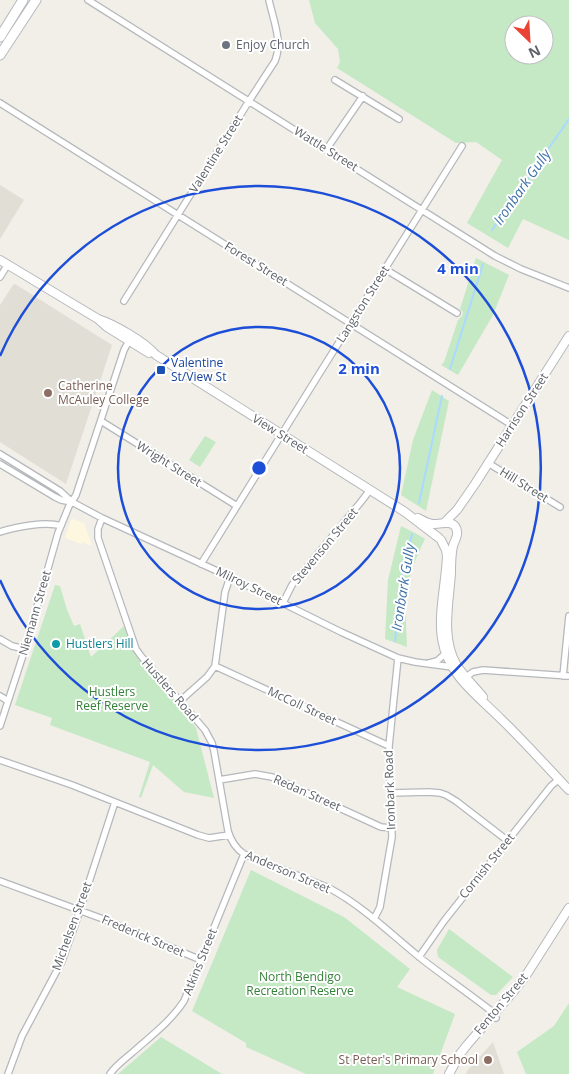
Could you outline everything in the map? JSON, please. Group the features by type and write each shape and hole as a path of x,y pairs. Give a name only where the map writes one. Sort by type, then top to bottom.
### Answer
{"main road":[{"path":"0,37 23,0"},
{"path":"0,55 36,0"}],"street":[{"name":"Wattle Street","path":"88,0 509,264 569,288"},
{"name":"Valentine Street","path":"124,301 272,67 278,54 278,40 269,0"},
{"path":"336,80 399,119"},
{"path":"326,150 363,96"},
{"name":"Forest Street","path":"0,103 512,425"},
{"name":"Langston Street","path":"202,564 281,434 462,146"},
{"name":"View Street","path":"0,260 98,319 109,323 130,339 150,349 156,355 404,512 440,539"},
{"path":"0,277 8,264"},
{"path":"385,269 457,313"},
{"name":"Harrison Street","path":"443,524 457,510 475,484 569,336"},
{"path":"72,502 76,495 124,350 130,339"},
{"name":"Wright Street","path":"101,421 237,506"},
{"path":"0,454 60,491 72,502"},
{"name":"Hill Street","path":"488,463 560,508"},
{"path":"0,464 60,500 72,502"},
{"name":"Harrison Street","path":"456,526 458,516 475,484"},
{"name":"Stevenson Street","path":"284,603 292,585 370,490"},
{"name":"Milroy Street","path":"72,502 398,658 452,668"},
{"name":"Niemann Street","path":"0,726 61,526 72,502"},
{"name":"View Street","path":"404,512 431,524 443,524"},
{"name":"Hustlers Road","path":"102,518 98,538 136,649 205,730 212,743 229,835"},
{"path":"499,717 449,656 447,621 452,552 458,532 456,526 450,523 443,524 437,532 447,556 441,626 442,639 452,668 472,692 499,717 569,790"},
{"path":"0,532 26,526 52,524 61,526"},
{"path":"440,539 447,543 456,539"},
{"path":"180,701 207,677 215,666 225,592 230,577"},
{"path":"466,677 473,672 483,670 566,676 569,616"},
{"path":"0,639 12,646 25,649"},
{"path":"427,664 449,656"},
{"name":"Ironbark Road","path":"374,920 380,908 391,842 391,793 388,746 398,658"},
{"name":"McColl Street","path":"215,666 388,746"},
{"path":"0,696 8,701"},
{"path":"0,760 72,785 198,835 209,838 229,835"},
{"name":"Redan Street","path":"220,780 255,774 272,776 381,827 392,828"},
{"name":"Cornish Street","path":"419,956 444,921 551,786 559,779"},
{"path":"391,793 429,792 446,795 508,841"},
{"name":"Michelsen Street","path":"8,1074 22,1036 62,961 115,802"},
{"name":"Anderson Street","path":"229,835 235,846 244,854 288,870 336,892 467,992 495,1016"},
{"name":"Atkins Street","path":"110,1074 119,1063 179,1010 190,990 244,854"},
{"name":"Frederick Street","path":"0,881 80,910 201,960"},
{"name":"Fenton Street","path":"454,1074 472,1045 525,977 568,912"},
{"name":"Fenton Street","path":"449,1074 467,1045 495,1016"}],"shaded area":[{"path":"0,185 24,200 0,239"},
{"name":"Catherine McAuley College","path":"15,284 112,345 66,484 0,442 0,305"},
{"path":"73,519 84,523 92,546 65,538"},
{"name":"St Peter's Primary School","path":"493,1042 504,1074 466,1074 467,1071"}],"green space":[{"path":"309,0 569,0 569,240 523,219 508,248 467,223 502,160 476,142 456,143 337,68 340,62 338,49 315,23"},
{"path":"476,258 509,275 493,315 458,375 441,365 444,362 458,320 462,316 463,312 460,309"},
{"path":"432,390 449,401 426,511 401,495 413,440"},
{"path":"205,436 216,442 200,467 189,460"},
{"path":"401,526 425,539 412,570 405,601 407,647 385,639 388,580"},
{"name":"Hustlers Reef Reserve","path":"55,585 60,586 74,626 80,624 91,657 124,626 131,647 137,657 196,728 214,798 184,792 153,765 141,798 139,797 150,762 50,725 52,718 15,705"},
{"name":"North Bendigo Recreation Reserve","path":"251,870 344,917 410,969 397,987 455,1014 433,1074 306,1074 246,1047 246,1043 192,1011"},
{"path":"449,929 513,977 496,995 491,995 438,957 437,950"},
{"path":"569,1003 569,1074 526,1074 517,1052 554,1026"},
{"path":"161,1037 222,1074 118,1074"}],"waterway":[{"name":"Ironbark Gully","path":"492,230 569,119"},
{"name":"Ironbark Gully","path":"450,369 483,264"},
{"name":"Ironbark Gully","path":"419,503 442,396"},
{"name":"Ironbark Gully","path":"395,641 402,577 412,534"}],"place":[{"name":"Enjoy Church","path":"226,45"},
{"name":"Valentine St/View St","path":"161,370"},
{"name":"Catherine McAuley College","path":"48,393"},
{"name":"Hustlers Hill","path":"56,644"},
{"name":"St Peter's Primary School","path":"488,1060"}]}
